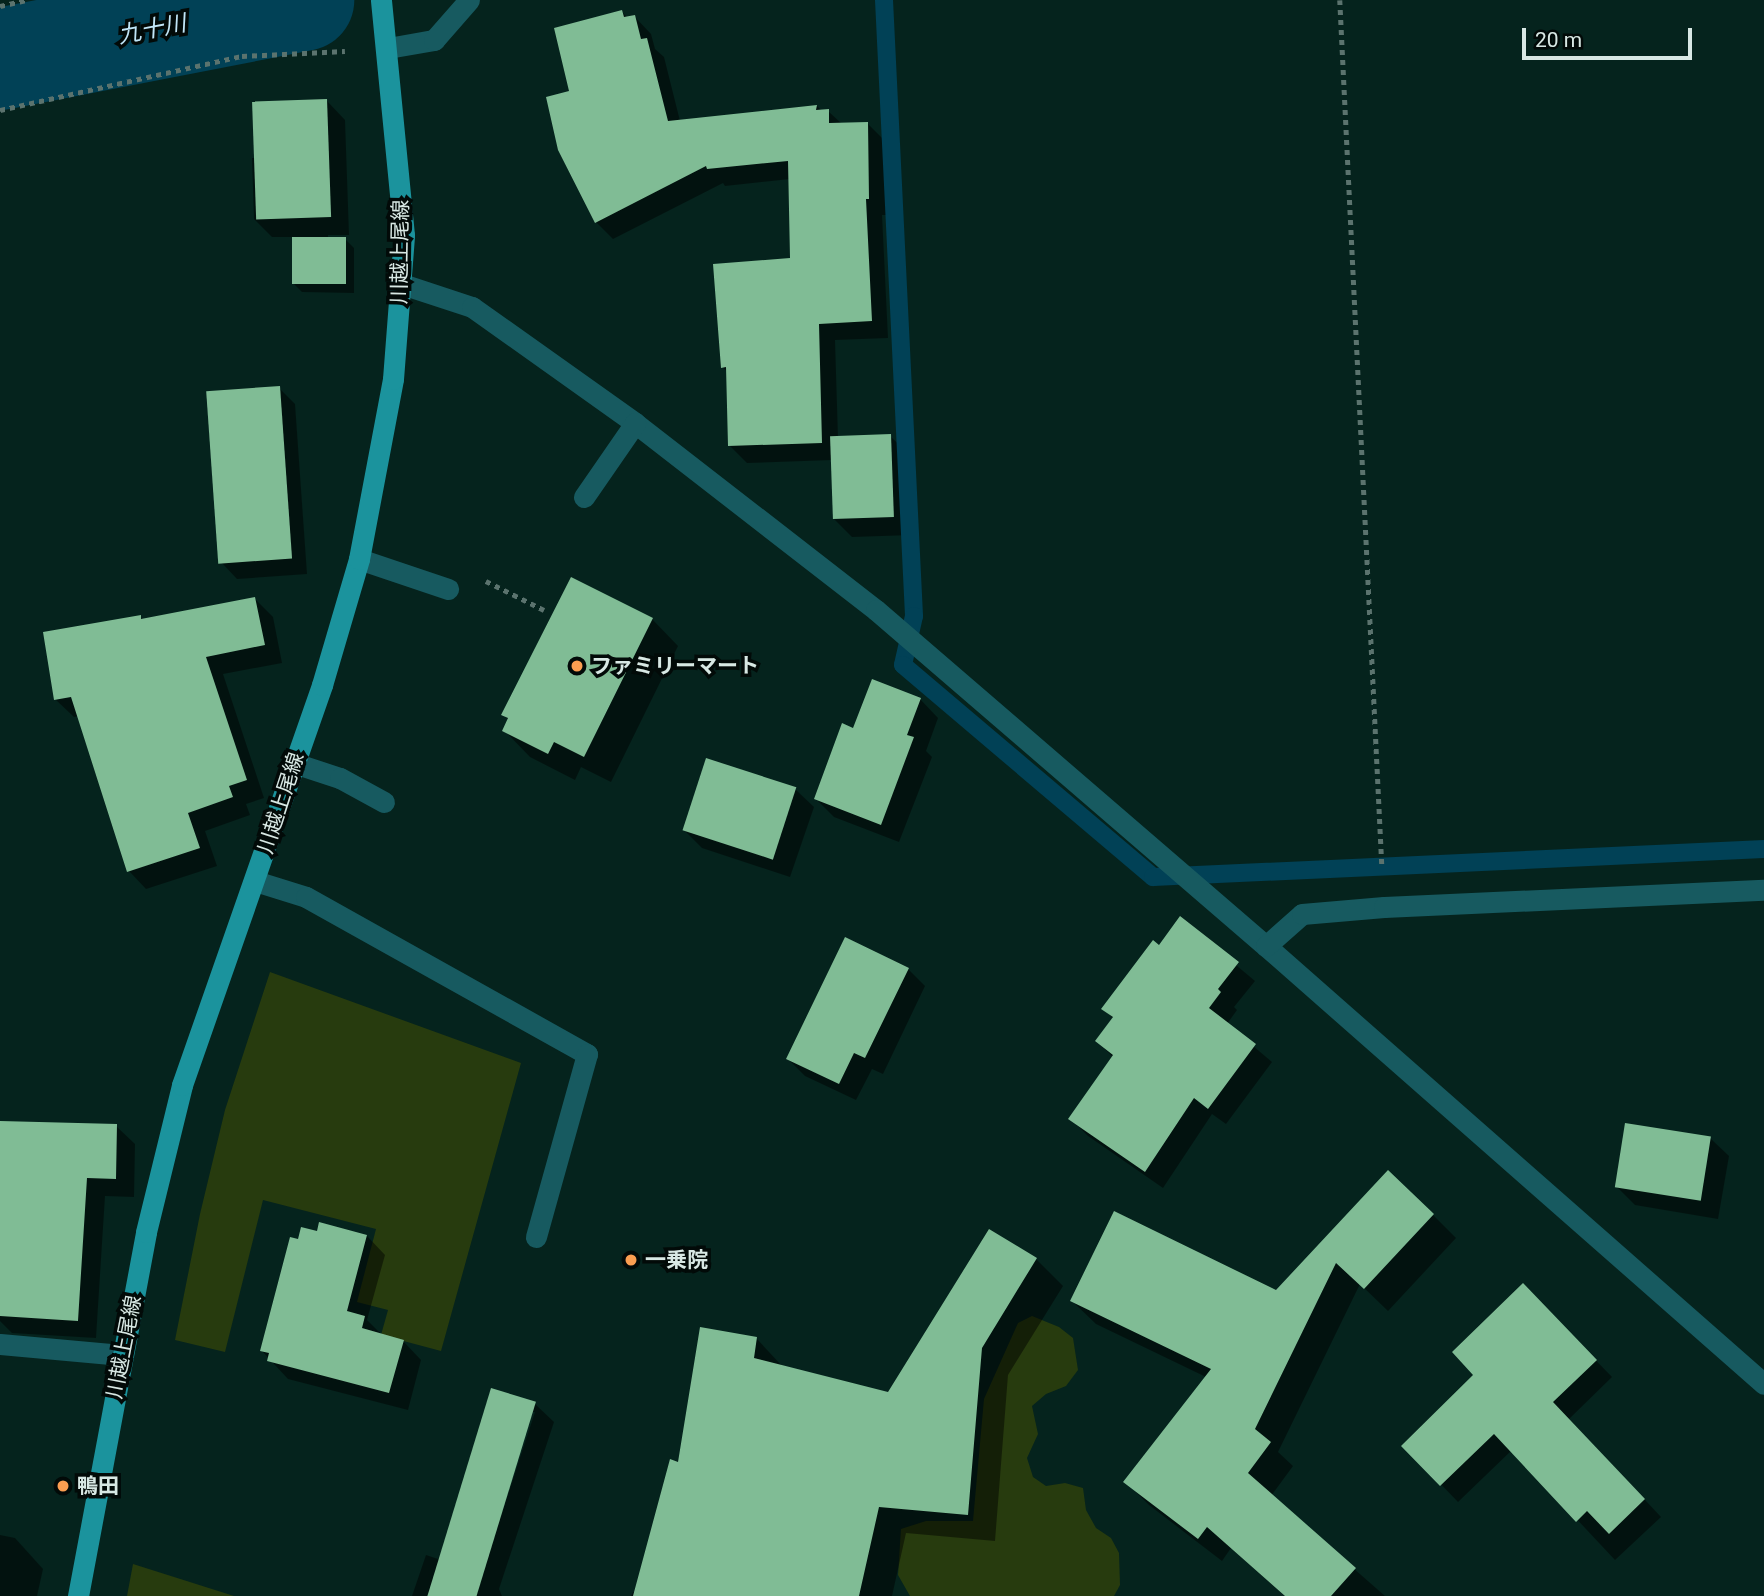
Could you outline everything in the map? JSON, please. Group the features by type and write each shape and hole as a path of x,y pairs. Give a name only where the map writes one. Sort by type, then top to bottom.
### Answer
{"main road":[{"name":"川越上尾線","path":"78,1596 146,1233 182,1085 256,881 322,685 359,559 393,379 404,235 381,0"}],"street":[{"path":"387,41 434,40 469,0"},
{"path":"402,284 472,307 635,423 876,611 1266,946 1764,1384"},
{"path":"584,498 635,423"},
{"path":"359,559 448,589"},
{"path":"294,763 340,778 384,802"},
{"path":"256,881 306,897 587,1054 536,1237"},
{"path":"1266,946 1302,914 1384,907 1764,890"},
{"path":"0,1344 122,1354"}],"path":[{"path":"0,6 27,0"},
{"path":"1340,0 1384,907"},
{"path":"0,110 243,56 387,41"},
{"path":"478,576 544,610"}],"green space":[{"path":"270,972 521,1063 441,1351 381,1335 388,1310 357,1302 376,1229 263,1200 225,1352 175,1340 200,1214 225,1110"},
{"path":"1032,1316 1059,1327 1073,1338 1078,1370 1066,1386 1046,1394 1032,1406 1038,1434 1027,1458 1033,1477 1046,1486 1065,1483 1083,1488 1086,1510 1096,1528 1111,1538 1119,1553 1120,1585 1114,1596 910,1596 898,1575 901,1529 926,1521 973,1521 984,1399 1018,1323"},
{"path":"133,1564 234,1596 127,1596"}],"building":[{"path":"622,10 624,17 635,15 641,39 647,38 668,121 817,105 816,110 829,109 829,123 868,122 869,199 866,199 872,321 819,324 822,443 728,446 726,367 721,368 713,264 790,258 788,161 707,169 706,166 595,223 558,150 546,97 569,91 554,28"},
{"path":"327,99 331,217 256,220 252,102"},
{"path":"292,237 346,237 346,284 292,284"},
{"path":"280,386 292,559 218,564 206,391"},
{"path":"891,434 894,517 833,519 830,436"},
{"name":"ファミリーマート","path":"571,577 653,618 584,757 554,742 548,754 502,731 508,718 501,715"},
{"path":"255,597 265,645 206,657 247,780 229,786 233,797 188,813 200,848 127,872 71,697 54,700 43,632 141,615 141,619"},
{"path":"872,679 921,698 907,735 914,737 881,825 814,799 842,723 853,728"},
{"path":"706,758 796,787 773,860 683,830"},
{"path":"1180,916 1239,962 1218,989 1221,992 1209,1008 1256,1044 1208,1109 1194,1098 1145,1172 1068,1119 1113,1055 1095,1041 1113,1017 1101,1009 1153,940 1159,945"},
{"path":"845,937 909,968 865,1058 854,1053 839,1084 786,1059"},
{"path":"0,1121 117,1124 116,1179 87,1178 78,1321 0,1316"},
{"path":"1625,1123 1711,1137 1701,1201 1615,1187"},
{"path":"1388,1170 1434,1214 1364,1289 1336,1263 1255,1429 1271,1442 1248,1473 1356,1568 1331,1596 1285,1596 1207,1527 1198,1539 1123,1482 1211,1369 1070,1301 1114,1211 1276,1290"},
{"path":"319,1222 367,1235 347,1311 365,1316 362,1328 404,1340 389,1393 267,1361 269,1353 260,1351 290,1237 298,1239 301,1227 317,1231"},
{"path":"989,1229 1037,1258 982,1348 968,1515 879,1507 859,1596 633,1596 670,1459 678,1462 700,1327 757,1337 754,1358 888,1392"},
{"path":"1523,1283 1597,1360 1553,1402 1645,1499 1609,1534 1587,1511 1576,1522 1494,1434 1440,1486 1401,1446 1473,1375 1452,1352"},
{"path":"491,1388 536,1402 477,1596 427,1596"}],"waterway":[{"name":"九十川","path":"0,59 303,0"},
{"path":"884,0 914,616 903,665 1153,877 1764,849"}],"place":[{"name":"ファミリーマート","path":"577,666"},
{"name":"一乗院","path":"631,1260"},
{"name":"鴨田","path":"63,1486"}]}
